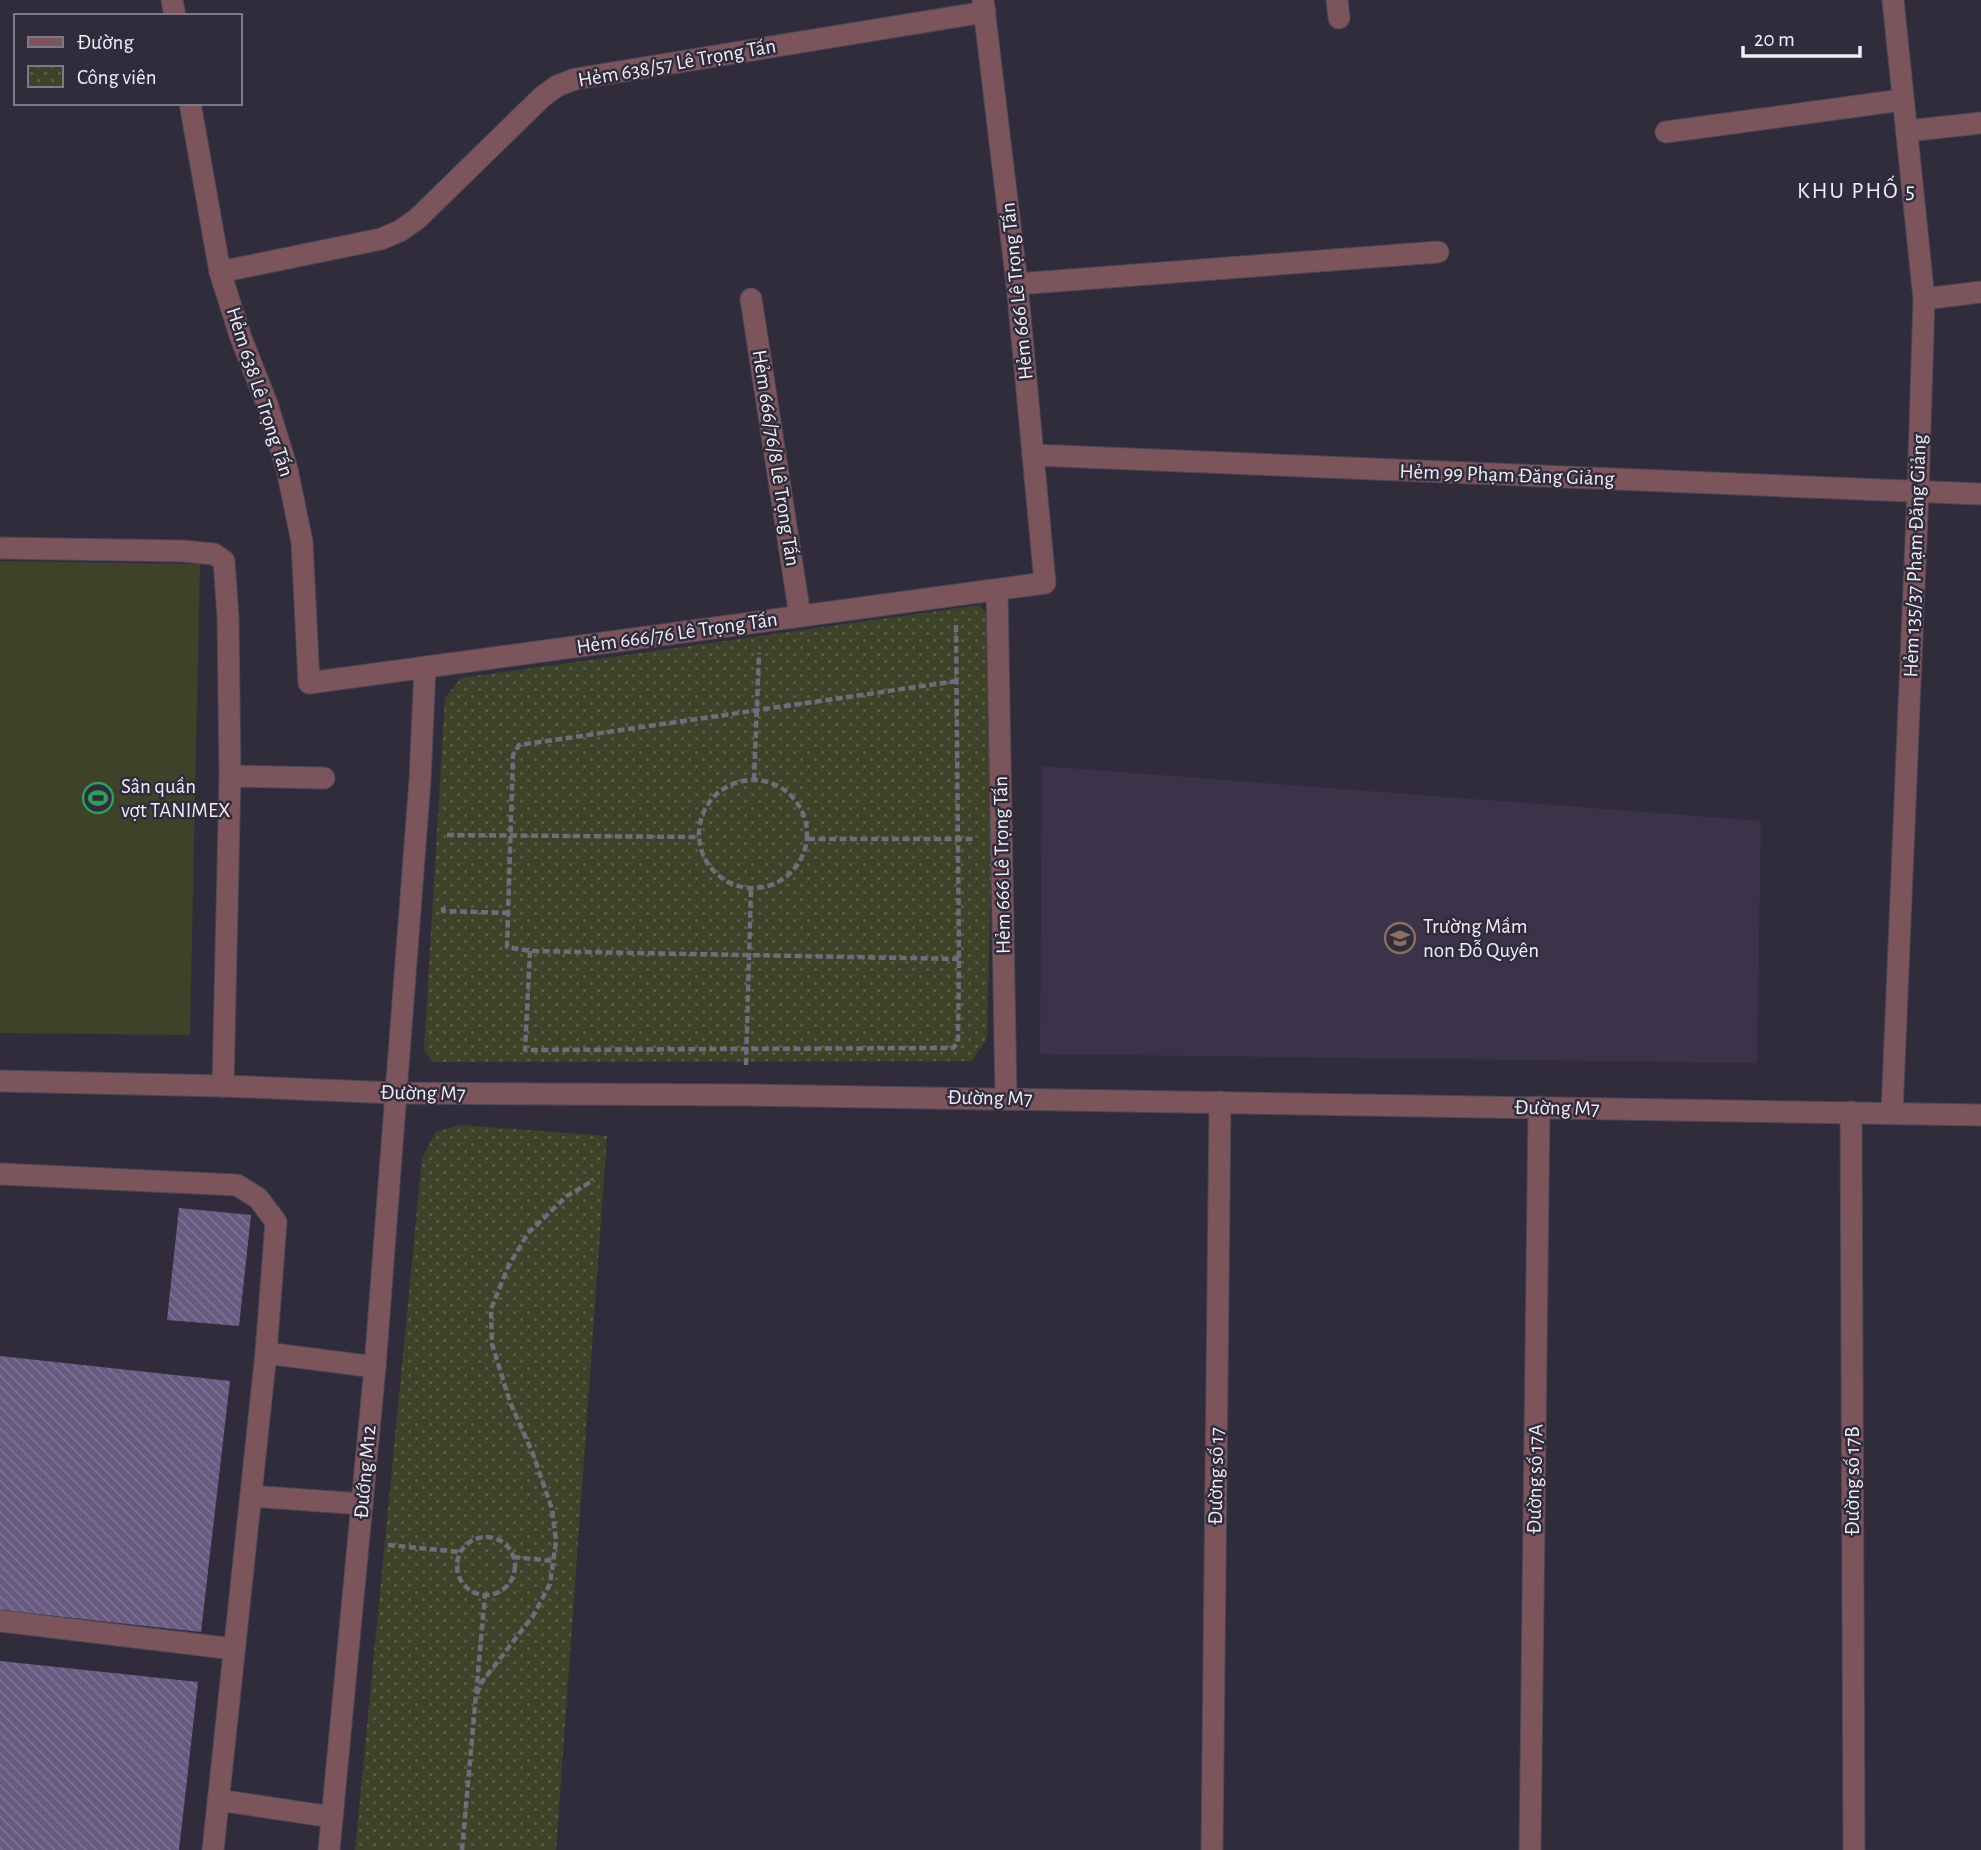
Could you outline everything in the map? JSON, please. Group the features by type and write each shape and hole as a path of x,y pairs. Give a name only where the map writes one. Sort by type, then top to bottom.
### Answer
{"street":[{"name":"Hẻm 135/37 Phạm Đăng Giảng","path":"1892,1113 1924,299 1893,0"},
{"name":"Hẻm 638/57 Lê Trọng Tấn","path":"220,272 381,239 400,231 417,219 542,97 557,86 575,79 984,6"},
{"name":"Hẻm 666 Lê Trọng Tấn","path":"984,6 1017,284 1045,583"},
{"path":"1666,132 1902,100"},
{"name":"Hẻm 638 Lê Trọng Tấn","path":"190,105 220,272 287,469 302,542 309,683"},
{"path":"1907,131 1981,122"},
{"path":"1017,284 1438,251"},
{"path":"1924,299 1981,292"},
{"name":"Hẻm 666/76/8 Lê Trọng Tấn","path":"751,299 800,616"},
{"name":"Hẻm 99 Phạm Đăng Giảng","path":"1033,455 1981,494"},
{"path":"0,548 183,551 214,554 224,561 228,617 230,776 223,1086"},
{"name":"Hẻm 666/76 Lê Trọng Tấn","path":"309,683 1045,583"},
{"name":"Hẻm 666 Lê Trọng Tấn","path":"997,590 1006,1098"},
{"name":"Đướng M12","path":"329,1850 375,1367 425,667"},
{"path":"230,776 324,778"},
{"name":"Đường M7","path":"0,1081 395,1093 1006,1098 1981,1115"},
{"name":"Đường số 17","path":"1212,1850 1220,1102"},
{"name":"Đường số 17A","path":"1530,1850 1539,1107"},
{"name":"Đường số 17B","path":"1851,1112 1854,1850"},
{"path":"0,1174 237,1185 258,1198 275,1222 266,1353 213,1850"},
{"path":"266,1353 375,1367"},
{"path":"251,1496 362,1504"},
{"path":"0,1621 234,1649"},
{"path":"218,1800 332,1817"}],"path":[{"path":"530,951 525,1050 953,1048 958,1042 959,959 957,625 953,617"},
{"path":"754,780 762,621"},
{"path":"957,681 519,745 513,755 507,947 530,951 959,959"},
{"path":"754,780 769,782 785,790 798,803 806,820 808,839 802,856 792,871 777,883 760,888 742,887 726,881 712,871 703,856 698,837 706,806 718,793 733,783 754,780"},
{"path":"447,848 448,822"},
{"path":"447,835 698,837"},
{"path":"808,839 1002,838"},
{"path":"746,1095 751,888"},
{"path":"444,898 443,911 510,913"},
{"path":"477,1694 481,1683 533,1616 550,1584 556,1541 552,1509 533,1454 510,1402 492,1344 491,1308 508,1267 528,1233 567,1196 594,1180"},
{"path":"491,1538 507,1546 513,1557 514,1571 510,1581 495,1593 475,1593 461,1580 457,1570 461,1552 473,1540 491,1538"},
{"path":"358,1542 461,1552"},
{"path":"513,1557 554,1561"},
{"path":"462,1850 485,1595"}],"shaded area":[{"name":"Trường Mầm non Đỗ Quyên","path":"1042,766 1761,821 1757,1063 1040,1054"}],"green space":[{"name":"Sân quần vợt TANIMEX","path":"0,561 200,564 190,1035 0,1033"},
{"path":"980,605 997,628 987,1038 972,1061 433,1062 424,1050 445,698 461,678"},
{"path":"460,1125 607,1136 556,1850 355,1850 422,1158 436,1132"}],"building":[{"path":"179,1208 251,1215 239,1326 167,1320"},
{"path":"0,1356 230,1381 201,1632 0,1610"},
{"path":"0,1661 198,1682 179,1850 0,1850"}],"place":[{"name":"Sân quần vợt TANIMEX","path":"98,798"},
{"name":"Trường Mầm non Đỗ Quyên","path":"1400,938"}],"district":[{"name":"KHU PHỐ 5","path":"1857,191"}]}
